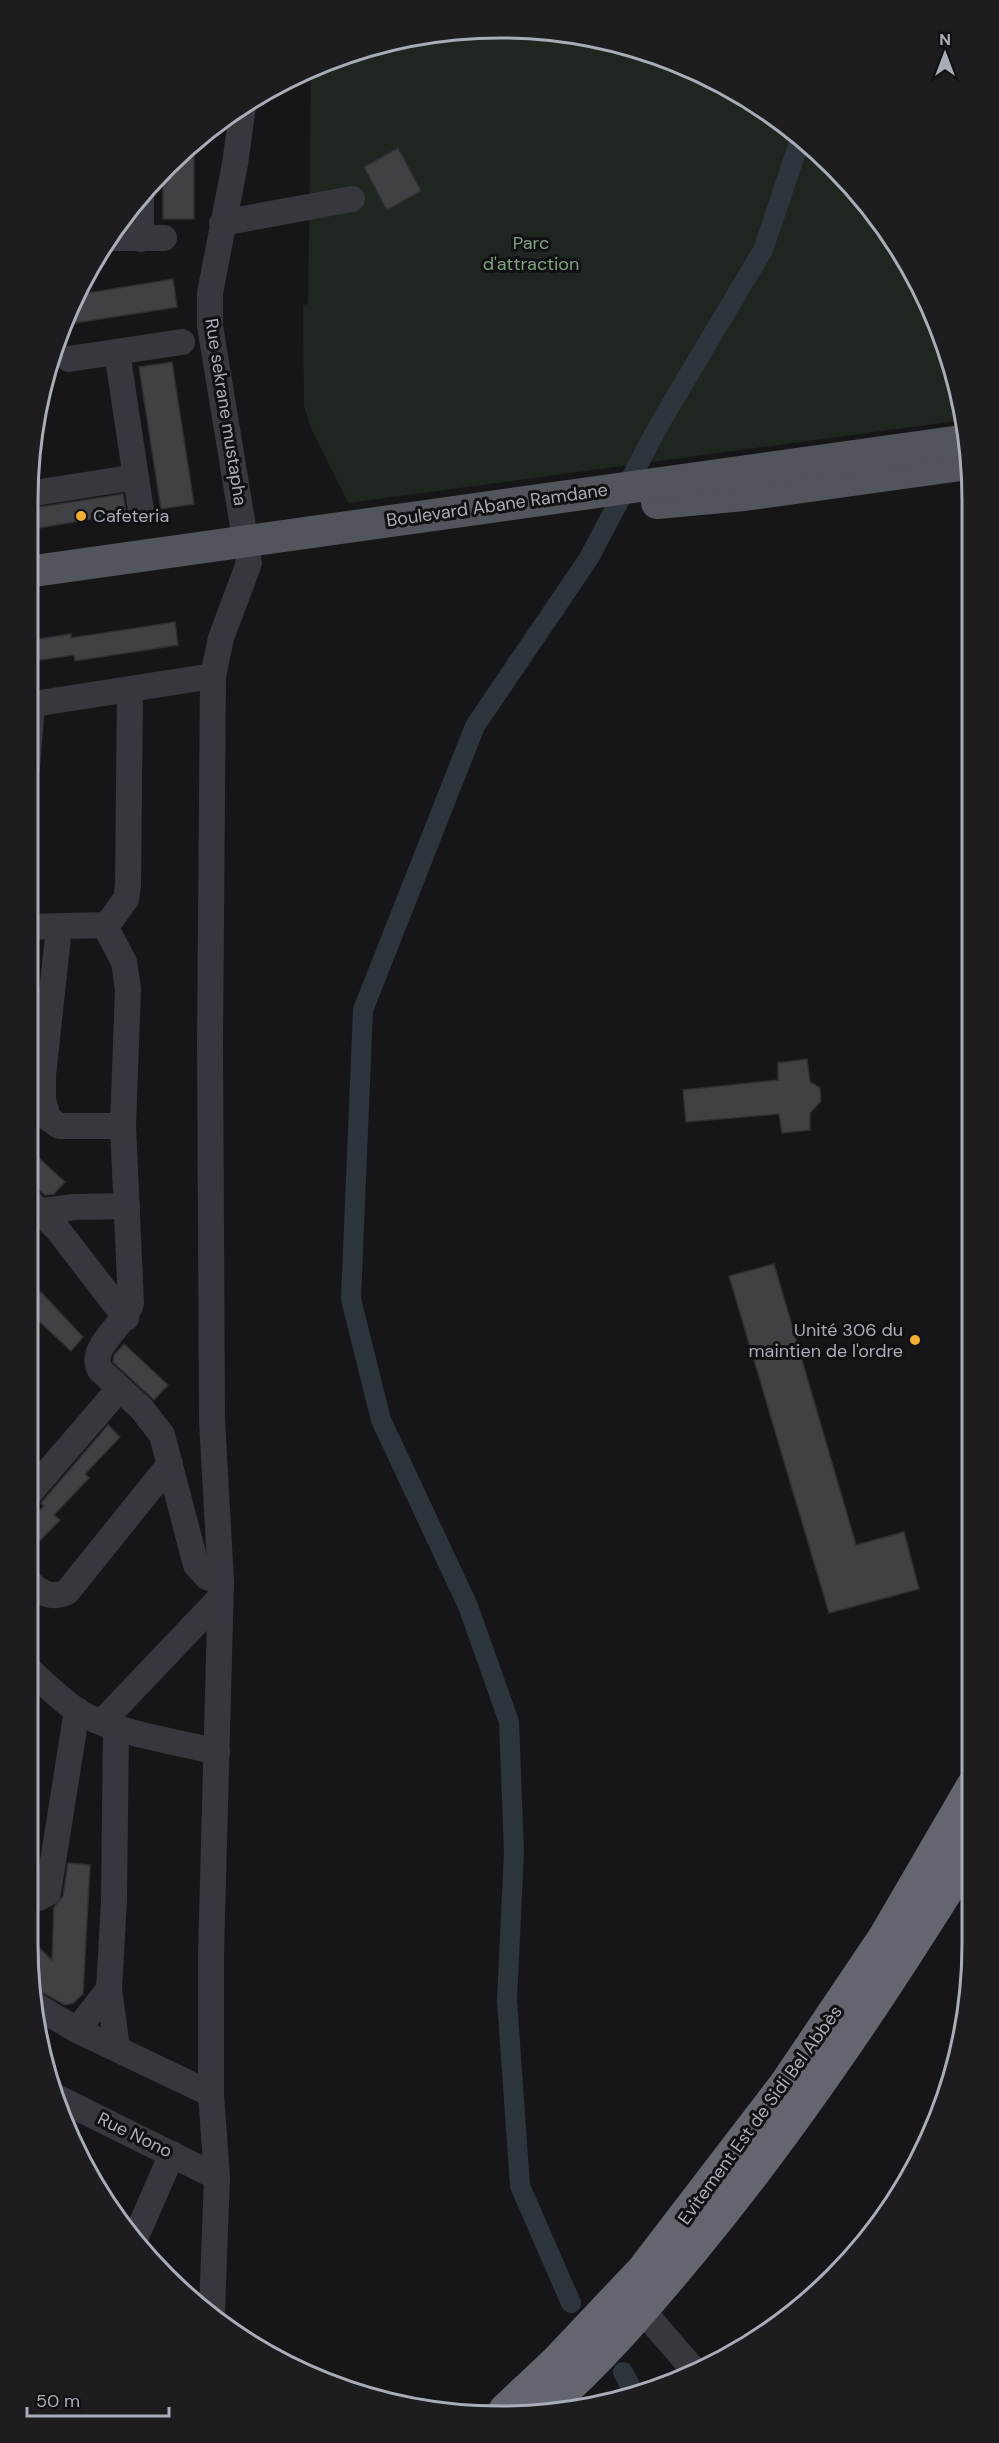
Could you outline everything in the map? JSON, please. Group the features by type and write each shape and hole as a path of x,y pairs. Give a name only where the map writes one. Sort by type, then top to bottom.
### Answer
{"highway":[{"name":"Evitement Est de Sidi Bel Abbès","path":"510,2406 556,2362 643,2270 786,2082 884,1938 962,1804"},
{"name":"Evitement Est de Sidi Bel Abbès","path":"550,2403 612,2345 714,2225 816,2089 891,1980 962,1866"}],"main road":[{"name":"Boulevard Abane Ramdane","path":"38,592 247,552 687,488 958,442"},
{"name":"Boulevard Abane Ramdane","path":"687,488 744,495 961,465"},
{"name":"Boulevard Abane Ramdane","path":"38,571 247,552"}],"street":[{"name":"Rue sekrane mustapha","path":"242,116 235,164 210,293 210,326 247,552"},
{"path":"222,223 352,200"},
{"path":"118,238 152,239 144,205"},
{"path":"69,359 182,342"},
{"path":"117,352 141,511"},
{"path":"38,492 136,477"},
{"path":"212,2305 217,2177 211,2094 211,1955 221,1590 212,1420 210,1030 213,676 221,638 247,552"},
{"path":"38,704 213,676"},
{"path":"130,690 128,885 126,899 107,925 109,935 124,962 128,978 123,1126 131,1296 126,1318 97,1356 100,1370 142,1409 162,1435 196,1565 221,1590"},
{"path":"38,927 107,925"},
{"path":"38,1055 58,928"},
{"path":"38,1086 44,1111 53,1123 75,1128 123,1126"},
{"path":"38,1205 127,1206"},
{"path":"38,1210 126,1318"},
{"path":"38,1483 118,1389"},
{"path":"38,1590 45,1595 53,1596 67,1592 170,1464"},
{"path":"117,2048 109,1989 114,1901 109,1724 221,1590"},
{"path":"38,1677 77,1710 109,1724 217,1752"},
{"path":"38,1897 46,1896 50,1889 77,1710"},
{"path":"77,2030 109,1989"},
{"path":"42,2009 77,2030 211,2094"},
{"name":"Rue Nono","path":"66,2102 217,2177"},
{"path":"138,2231 172,2154"},
{"path":"642,2310 689,2364"}],"green space":[{"name":"Parc d'attraction","path":"469,38 530,38 590,46 648,62 704,85 756,115 781,133 826,173 866,218 884,243 914,295 937,351 955,421 348,503 310,426 304,406 303,305 308,304 311,78 380,53 439,41"}],"building":[{"path":"398,148 421,191 387,210 364,167"},
{"path":"194,153 194,219 163,219 163,183"},
{"path":"173,279 177,307 73,323 86,293"},
{"path":"172,362 194,504 161,509 139,367"},
{"path":"123,494 126,513 38,528 38,507"},
{"path":"175,622 178,645 75,661 74,655 38,660 38,639 71,634 71,638"},
{"path":"807,1059 810,1082 820,1088 821,1101 810,1113 810,1130 782,1133 779,1114 686,1122 683,1090 778,1080 778,1063"},
{"path":"38,1157 65,1182 54,1194 45,1195 38,1189"},
{"path":"774,1264 856,1545 904,1532 919,1589 829,1613 729,1276"},
{"path":"41,1292 83,1337 71,1351 38,1320 38,1296"},
{"path":"124,1344 168,1385 154,1400 113,1362 114,1355"},
{"path":"108,1425 120,1437 85,1474 89,1478 54,1515 60,1520 38,1543 38,1512 44,1506 41,1503"},
{"path":"68,1863 90,1865 83,1994 73,2003 65,2005 40,1991 38,1974 38,1947 52,1960 54,1907 63,1896"}],"waterway":[{"path":"571,2303 520,2186 507,2000 514,1852 509,1722 468,1606 381,1420 351,1299 363,1010 475,726 589,558 660,423 763,250 798,147"},
{"path":"623,2372 631,2386"}],"place":[{"name":"Cafeteria","path":"81,516"},
{"name":"Unité 306 du maintien de l'ordre","path":"915,1340"}]}
